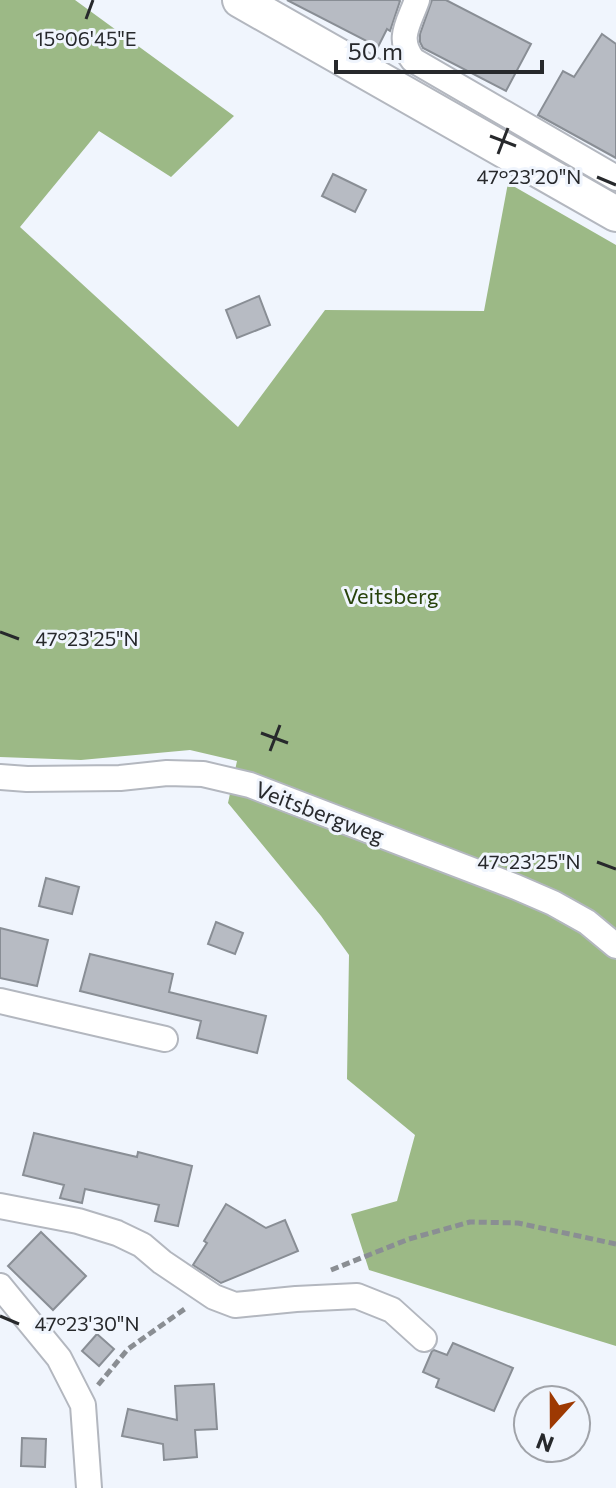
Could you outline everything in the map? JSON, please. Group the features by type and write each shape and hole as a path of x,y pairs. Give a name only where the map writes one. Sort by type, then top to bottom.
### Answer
{"main road":[{"path":"240,0 616,214"}],"street":[{"path":"417,0 404,36 407,52 413,60 616,178"},
{"name":"Veitsbergweg","path":"0,777 73,779 203,774 250,785 541,897 587,922 616,946"},
{"path":"0,1001 165,1039"},
{"path":"0,1206 78,1221 117,1233 142,1245 214,1297 235,1305 357,1296 392,1310 424,1339"},
{"path":"0,1286 59,1358 83,1405 89,1488"}],"path":[{"path":"317,1274 409,1239 470,1222 518,1223 616,1244"},
{"path":"83,1405 128,1349 175,1314 214,1297"}],"green space":[{"name":"Veitsberg","path":"0,0 75,0 234,116 171,177 99,131 20,227 238,427 325,310 484,311 508,183 616,245 616,1346 369,1270 351,1214 397,1201 415,1135 347,1079 349,955 228,803 237,761 190,750 81,760 0,757"}],"building":[{"path":"287,0 400,1 390,31 387,29 378,47"},
{"path":"432,0 446,0 531,44 506,91 423,48 420,34"},
{"path":"602,34 616,44 616,158 538,115 563,71 574,77"},
{"path":"333,174 366,190 355,212 322,196"},
{"path":"259,296 270,325 237,338 226,310"},
{"path":"46,878 79,887 72,914 39,906"},
{"path":"216,922 243,933 235,954 208,944"},
{"path":"0,928 48,940 37,986 0,978"},
{"path":"90,954 173,974 169,992 266,1016 257,1053 197,1038 201,1021 80,991"},
{"path":"34,1133 137,1157 138,1152 192,1166 178,1226 155,1221 159,1205 85,1189 82,1203 60,1198 64,1185 23,1175"},
{"path":"226,1204 266,1228 285,1220 298,1251 221,1283 193,1265"},
{"path":"41,1232 86,1276 53,1310 8,1266"},
{"path":"97,1334 114,1349 99,1366 82,1351"},
{"path":"453,1343 513,1368 494,1411 436,1387 439,1379 423,1372 432,1351 447,1355"},
{"path":"214,1384 217,1429 195,1430 197,1457 164,1460 163,1444 122,1436 128,1409 177,1420 175,1386"},
{"path":"22,1438 46,1439 45,1467 21,1466"}]}
